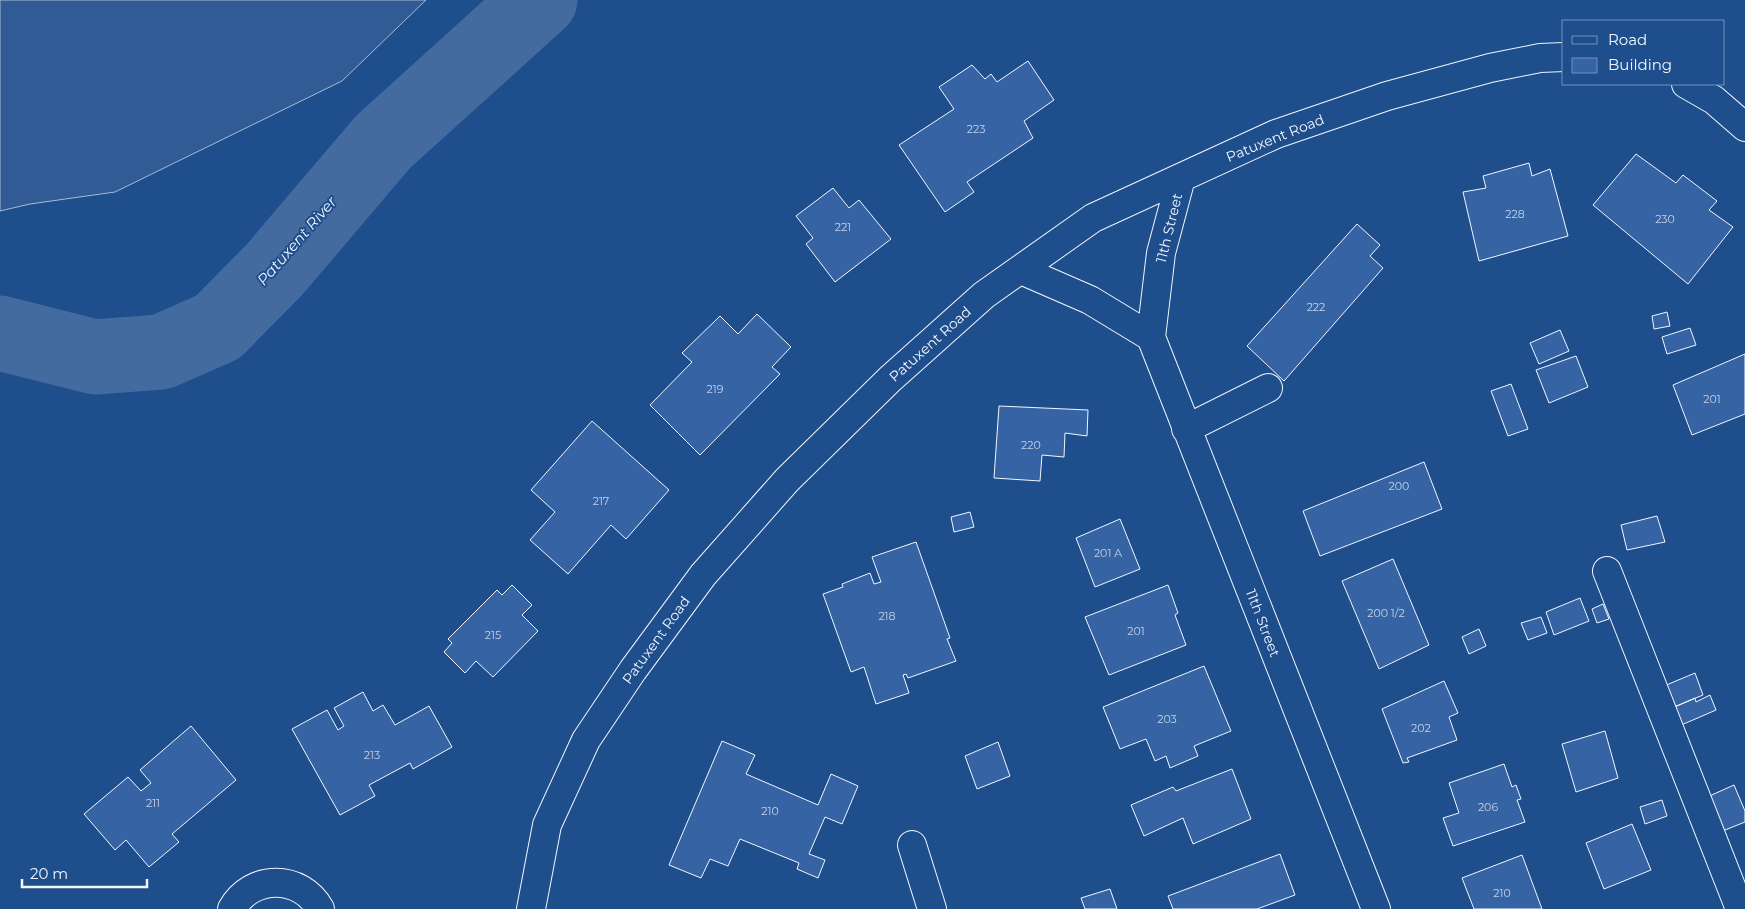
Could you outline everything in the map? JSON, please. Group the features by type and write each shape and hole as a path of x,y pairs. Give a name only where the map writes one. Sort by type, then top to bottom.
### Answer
{"street":[{"name":"Patuxent Road","path":"531,909 547,825 586,740 633,670 703,575 787,480 890,379 984,295 1093,218 1276,134 1387,96 1490,68 1540,58 1562,57"},
{"path":"1688,85 1714,100 1745,127"},
{"name":"11th Street","path":"1181,178 1161,253 1151,337 1376,909"},
{"path":"1021,270 1090,300 1151,337"},
{"path":"1186,429 1268,388"},
{"path":"1607,571 1740,909"},
{"path":"912,844 932,909"},
{"path":"232,909 247,891 262,883 279,882 295,886 308,894 320,909"}],"shaded area":[{"path":"0,0 426,0 342,81 115,192 30,204 0,211"}],"building":[{"path":"1028,61 1054,100 1024,121 1033,138 967,182 974,192 945,212 899,145 954,109 939,87 972,65 985,79 991,74 997,82"},
{"path":"1636,154 1676,183 1683,175 1717,201 1709,210 1733,227 1688,284 1593,205"},
{"path":"1529,163 1532,176 1550,169 1568,236 1479,261 1463,192 1486,188 1483,176"},
{"path":"833,188 849,208 859,200 891,239 835,282 806,244 813,238 796,216"},
{"path":"1357,224 1380,245 1370,256 1383,268 1284,381 1247,346"},
{"path":"1667,312 1670,326 1654,329 1652,316"},
{"path":"757,314 791,347 772,367 780,374 700,455 650,405 692,362 682,353 720,316 738,334"},
{"path":"1690,328 1696,345 1667,354 1662,337"},
{"path":"1560,330 1569,351 1539,364 1530,343"},
{"path":"1745,354 1745,414 1692,435 1673,385"},
{"path":"1576,356 1588,387 1549,403 1536,370"},
{"path":"1511,384 1528,429 1508,436 1491,391"},
{"path":"999,406 1088,410 1087,436 1065,433 1064,457 1042,455 1040,481 994,478"},
{"path":"592,421 669,490 626,539 611,525 568,574 530,540 555,512 531,490"},
{"path":"1424,462 1442,509 1320,556 1303,511"},
{"path":"970,512 974,527 954,532 951,517"},
{"path":"1657,516 1665,542 1627,550 1621,525"},
{"path":"1120,519 1140,569 1095,587 1076,538"},
{"path":"916,542 950,638 947,639 956,661 908,678 906,674 903,675 909,693 876,704 864,667 851,672 823,594 843,587 842,584 870,573 874,584 881,582 872,557"},
{"path":"1393,559 1429,645 1379,669 1342,581"},
{"path":"512,585 532,605 522,615 538,631 493,677 476,661 465,673 444,652 452,643 448,639 497,590 502,595"},
{"path":"1168,585 1178,613 1175,615 1186,645 1109,675 1085,617"},
{"path":"1580,598 1589,621 1554,635 1546,612"},
{"path":"1603,604 1609,619 1597,623 1592,609"},
{"path":"1541,617 1547,633 1528,640 1521,623"},
{"path":"1479,629 1486,646 1469,654 1462,637"},
{"path":"1204,666 1231,731 1194,746 1198,756 1170,768 1166,756 1155,761 1146,739 1120,749 1103,707"},
{"path":"1695,673 1703,695 1672,708 1664,686"},
{"path":"1444,681 1458,713 1449,717 1457,740 1407,758 1409,762 1403,763 1382,709"},
{"path":"363,692 373,711 383,705 395,725 429,706 452,747 413,769 410,763 369,785 375,796 340,815 292,729 327,710 338,730 344,726 334,708"},
{"path":"1710,695 1716,710 1679,726 1672,708 1695,698 1696,702"},
{"path":"191,726 236,780 172,834 179,842 149,867 126,840 115,850 84,814 128,777 141,791 151,783 140,770"},
{"path":"1605,731 1618,778 1576,792 1562,744"},
{"path":"722,741 755,755 746,774 818,805 831,774 858,786 842,824 825,817 809,854 825,860 818,878 797,869 799,863 740,839 728,866 710,859 701,878 669,865"},
{"path":"998,742 1010,776 977,789 965,756"},
{"path":"1504,764 1512,787 1516,785 1521,799 1517,800 1525,822 1453,846 1443,818 1459,813 1449,783"},
{"path":"1232,769 1251,819 1193,844 1183,818 1144,836 1131,805 1173,787 1176,791"},
{"path":"1734,785 1745,811 1745,822 1720,832 1705,798"},
{"path":"1662,800 1667,816 1645,824 1640,807"},
{"path":"1632,824 1651,870 1604,889 1586,843"},
{"path":"1280,854 1295,895 1257,909 1173,909 1168,896"},
{"path":"1522,855 1542,909 1474,909 1462,878"},
{"path":"1110,889 1117,909 1085,909 1081,898"}],"waterway":[{"name":"Patuxent River","path":"0,333 95,357 161,352 218,327 275,269 383,142 540,0"}]}
